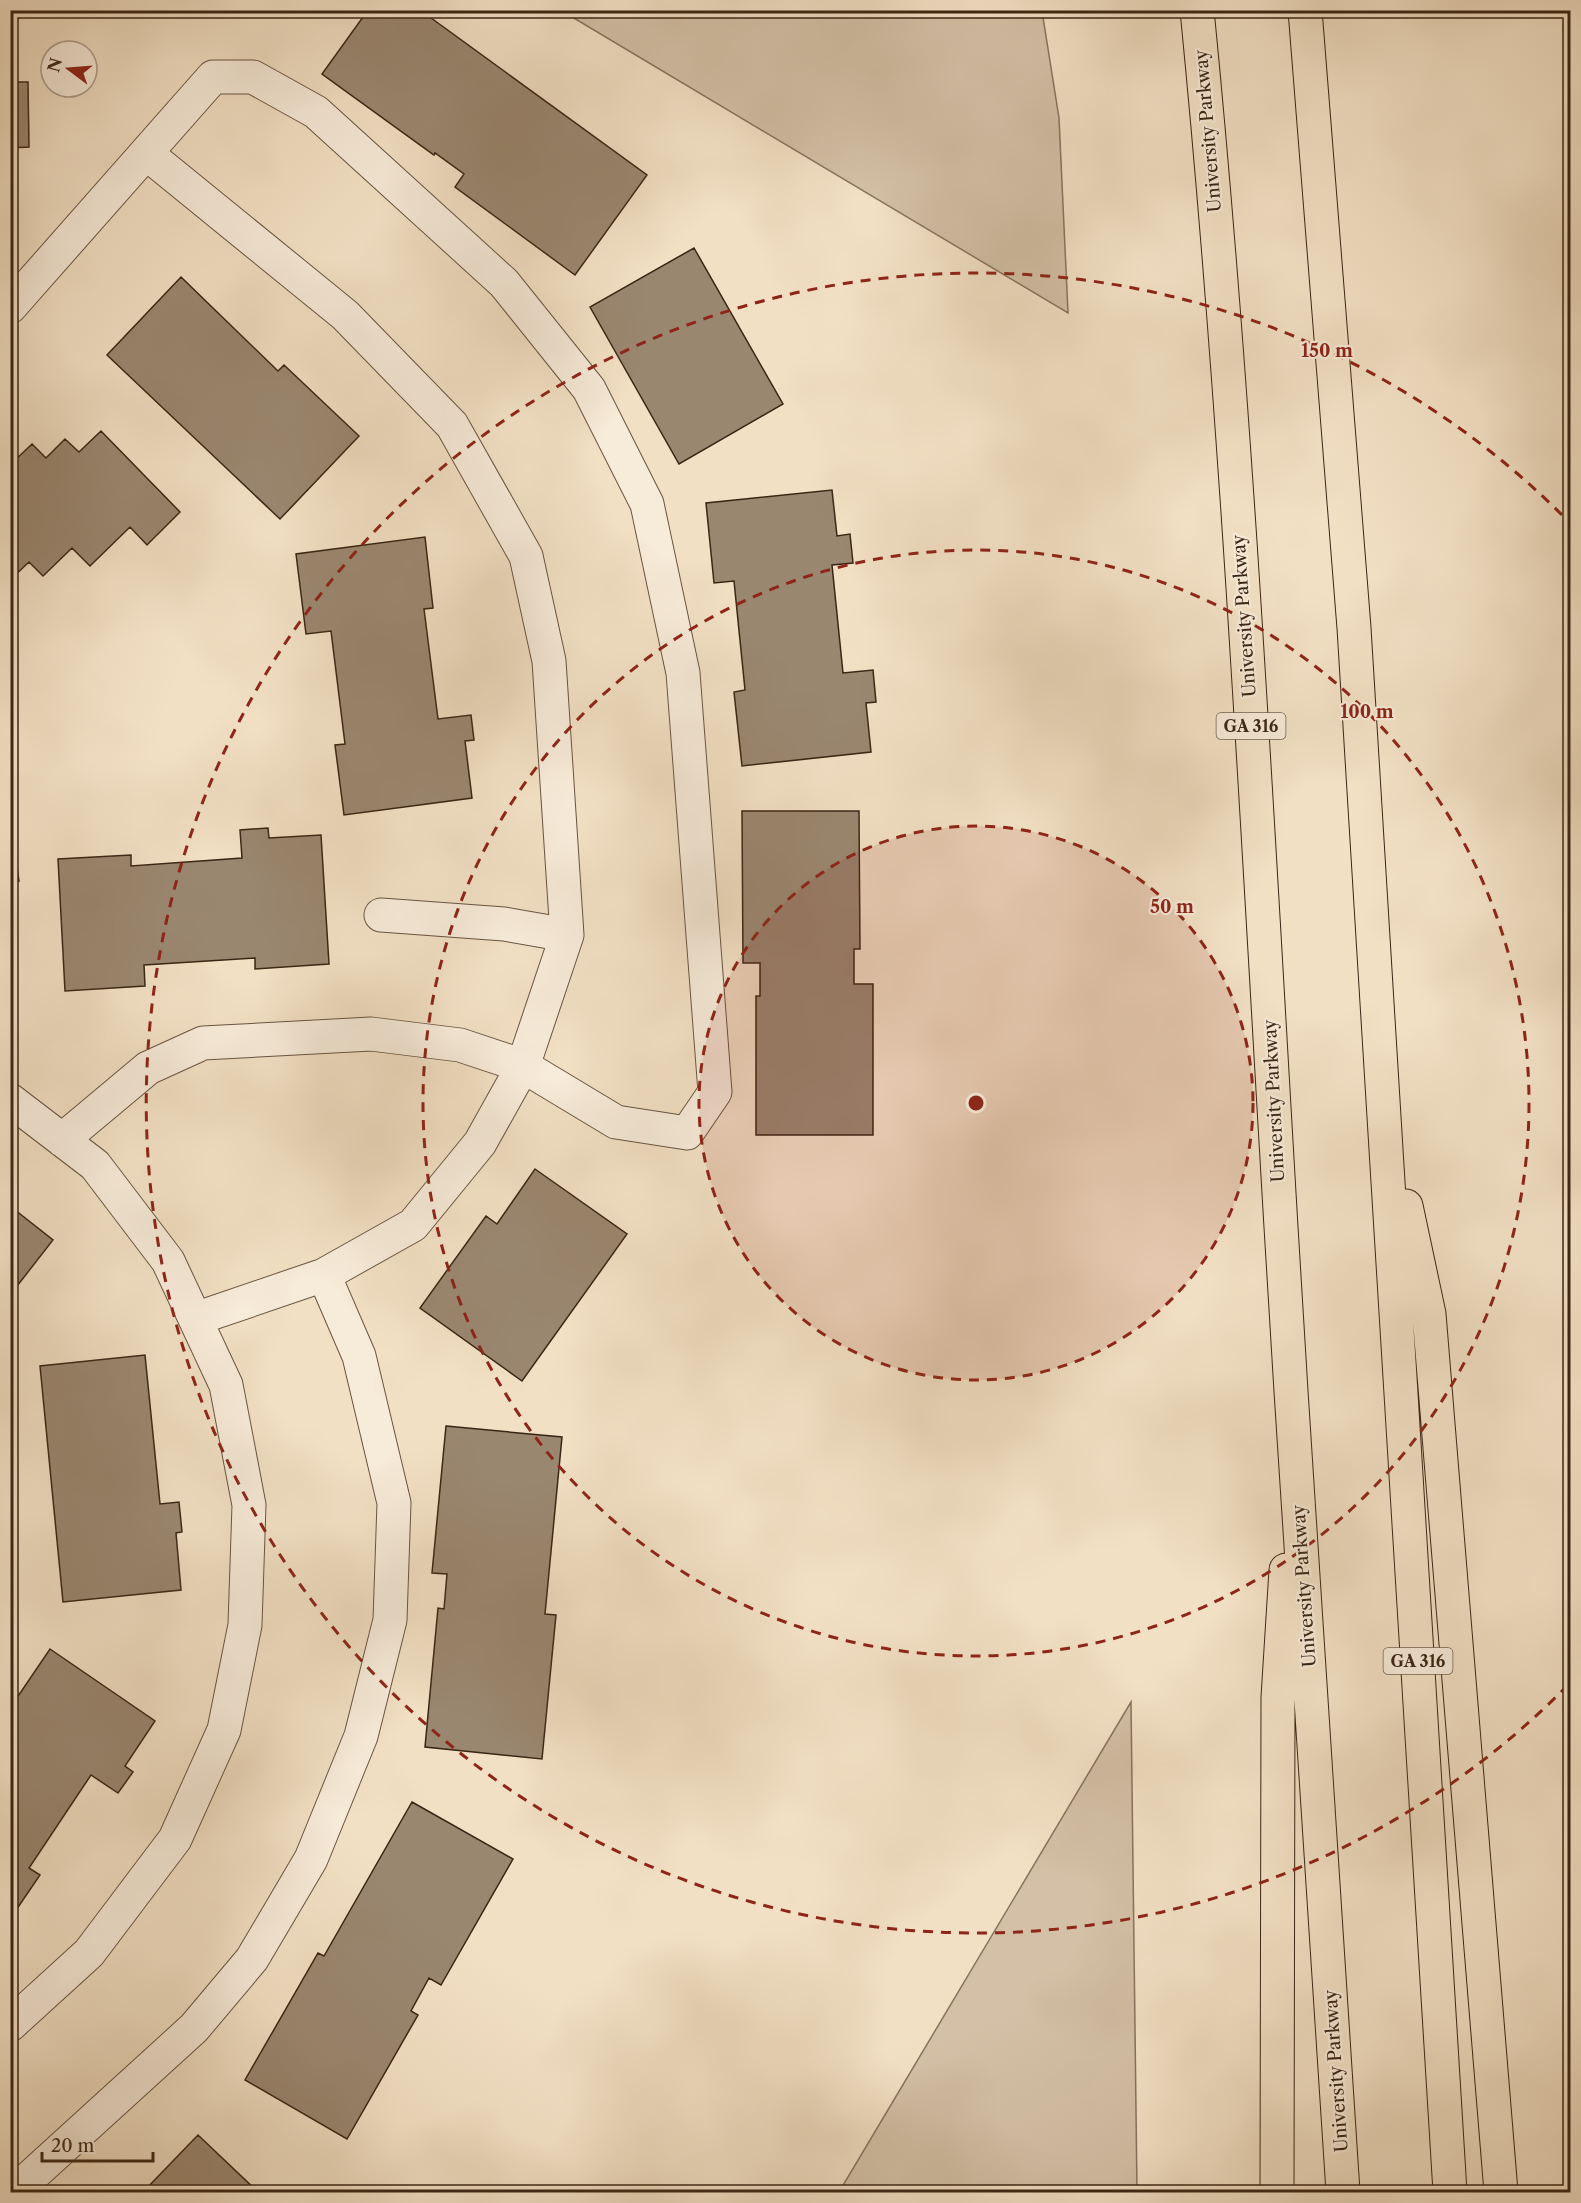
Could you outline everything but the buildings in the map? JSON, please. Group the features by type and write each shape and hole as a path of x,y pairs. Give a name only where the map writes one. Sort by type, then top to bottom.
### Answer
{"highway":[{"name":"University Parkway","path":"1197,10 1225,331 1343,2193"},
{"name":"GA 316","path":"1305,10 1354,628 1450,2193"},
{"path":"1385,1129 1409,1214 1429,1314 1501,2193"},
{"path":"1277,2193 1278,1697 1294,1442"}],"street":[{"path":"10,307 213,77 253,77 316,112 504,283 589,389 647,504 683,673 715,1092 687,1133 616,1122 523,1066 460,1045 372,1035 203,1043 148,1068 62,1140"},
{"path":"146,153 345,315 452,425 526,556 549,662 567,935 523,1066 480,1143 413,1225 324,1275 195,1319"},
{"path":"381,915 504,924 567,935"},
{"path":"10,1100 94,1165 168,1262 226,1386 249,1505 245,1626 225,1730 175,1839 89,1953 10,2025"},
{"path":"14,2193 194,2028 252,1959 311,1859 361,1736 390,1620 394,1503 358,1356 324,1275"}],"shaded area":[{"path":"562,11 1042,11 1059,118 1068,313"},
{"path":"1131,1702 1137,2192 839,2192"}]}
